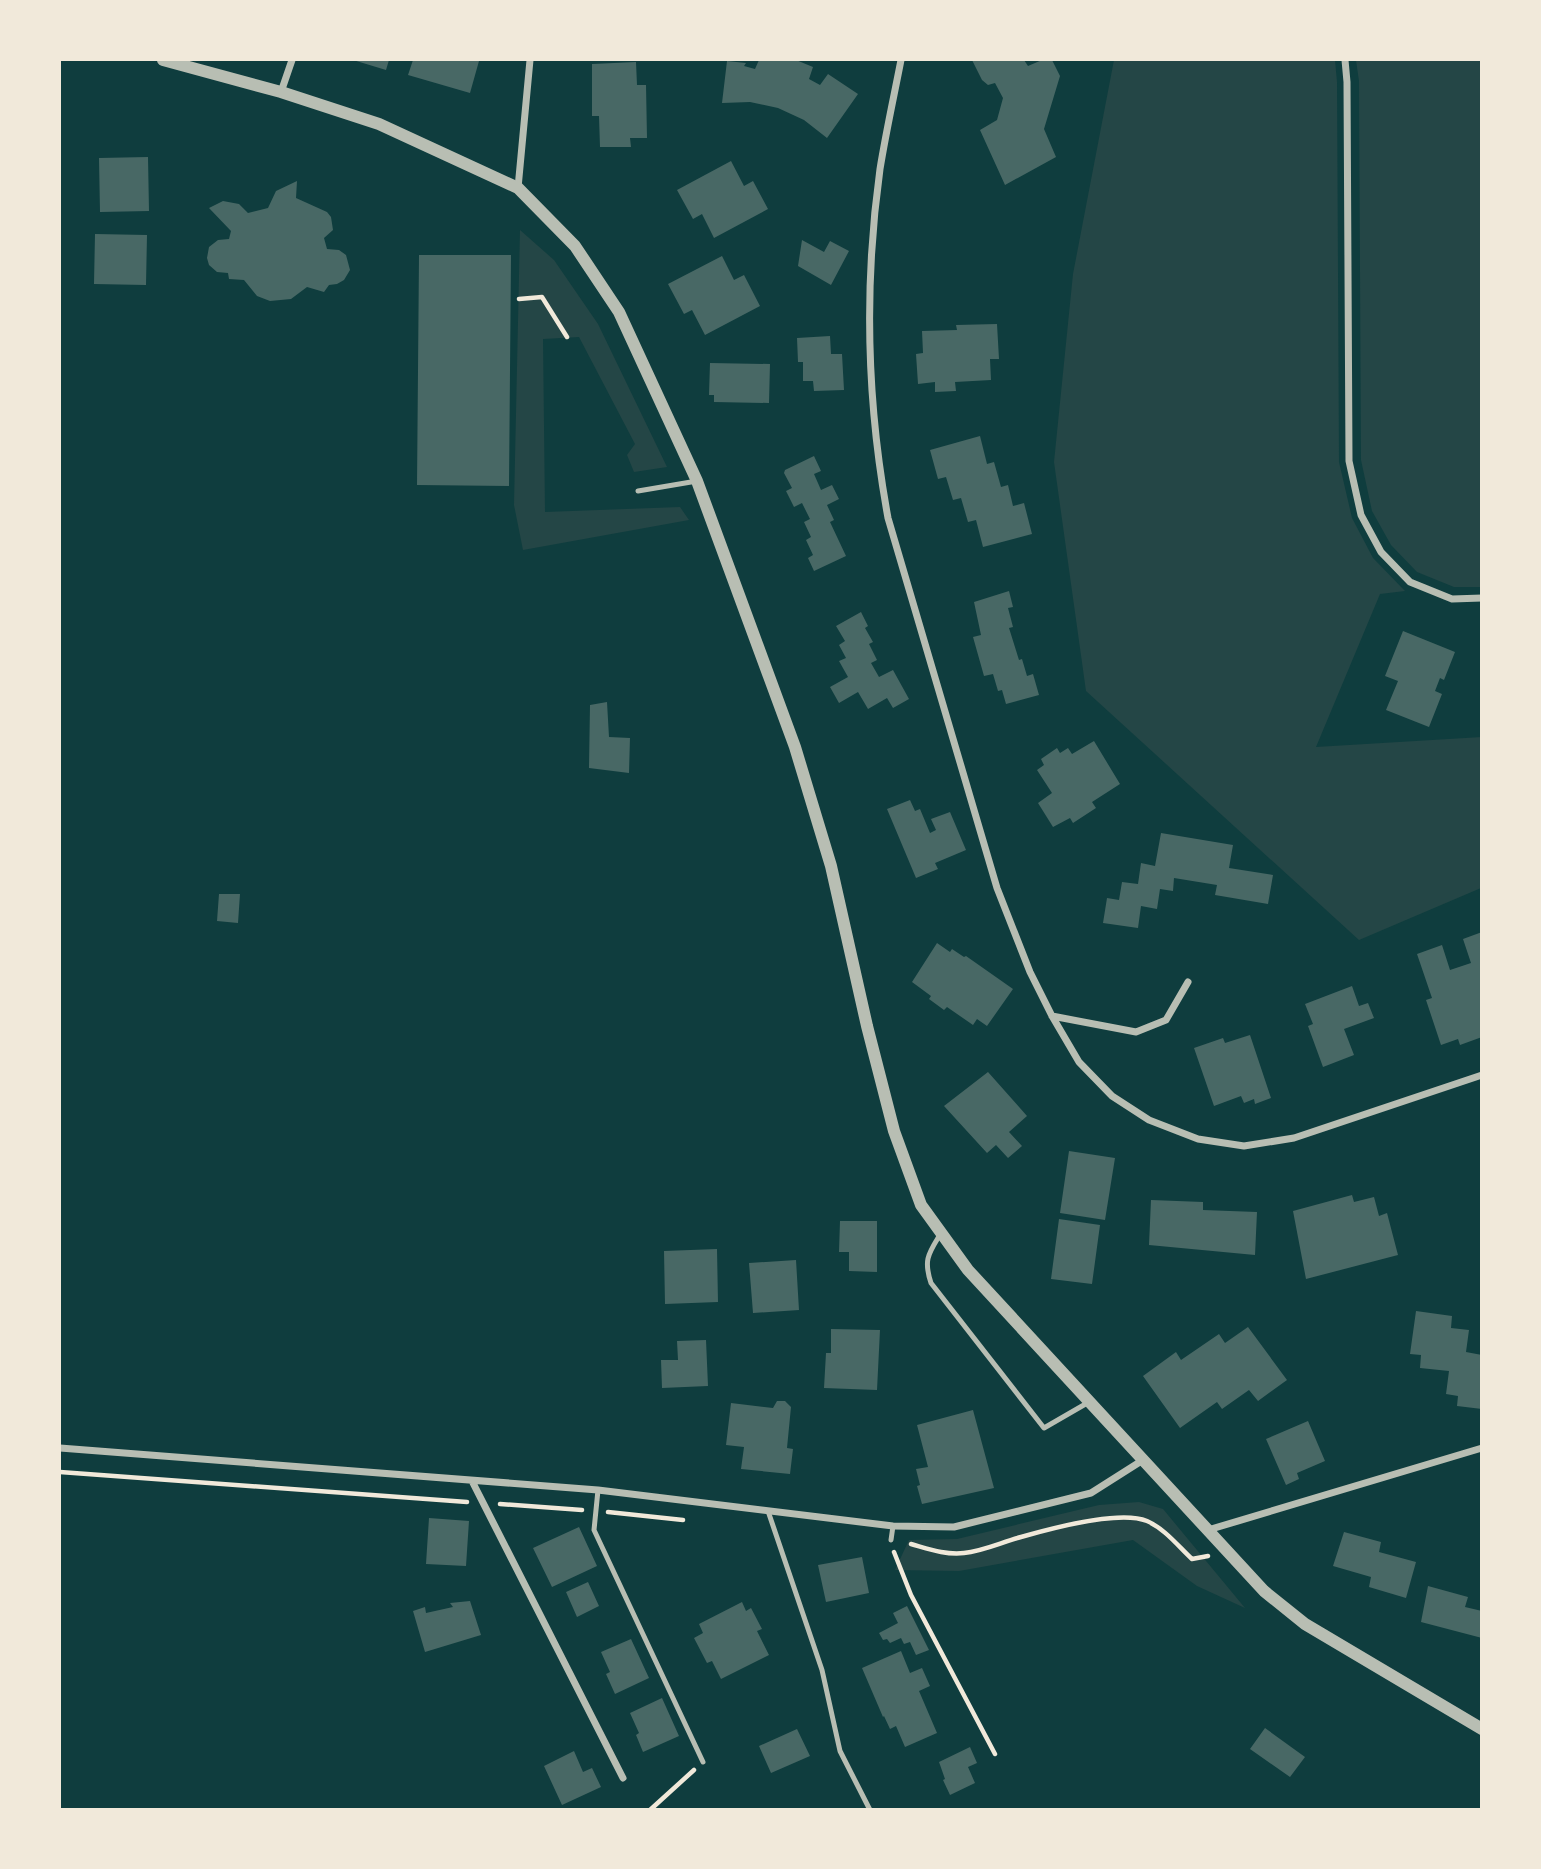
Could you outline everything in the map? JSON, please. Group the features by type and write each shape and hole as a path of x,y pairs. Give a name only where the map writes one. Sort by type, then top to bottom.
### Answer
{"street":[{"path":"163,60 281,92 379,124 519,188 575,246 619,312 697,481 795,747 831,866 894,1131 921,1205 968,1270 1264,1591 1305,1624 1482,1729"},
{"path":"281,92 292,60"},
{"path":"519,188 530,60"},
{"path":"901,60 880,170 870,287 877,457 888,518 997,888 1030,972 1052,1016 1079,1062 1112,1096 1149,1120 1198,1139 1244,1146 1294,1138 1482,1075"},
{"path":"1345,60 1349,461 1361,515 1381,552 1410,582 1452,599 1482,598"},
{"path":"1052,1016 1136,1032 1166,1020 1188,982"},
{"path":"60,1448 598,1490 893,1525 954,1527 1091,1493 1143,1460"},
{"path":"1208,1530 1482,1448"},
{"path":"472,1480 623,1779"}],"lane":[{"path":"638,491 697,481"},
{"path":"941,1233 927,1257 926,1270 931,1283 1044,1428 1089,1402"},
{"path":"598,1490 594,1530 703,1762"},
{"path":"768,1511 822,1670 840,1751 870,1810"},
{"path":"891,1540 893,1525"}],"path":[{"path":"519,299 542,297 568,337"},
{"path":"891,1540 911,1595 995,1755"},
{"path":"1204,1545 1213,1555"},
{"path":"650,1810 703,1762"}],"shaded area":[{"path":"1114,60 1335,60 1339,462 1352,518 1373,558 1405,591 1380,594 1316,747 1482,737 1481,888 1359,940 1086,691 1054,462 1073,274"},
{"path":"1356,60 1481,60 1481,587 1454,587 1417,572 1391,545 1372,511 1361,460 1359,81"},
{"path":"520,230 554,260 598,324 667,467 634,472 627,455 635,444 579,337 543,339 545,512 680,507 689,520 523,550 514,505"},
{"path":"1139,1502 1163,1509 1245,1608 1197,1586 1133,1540 959,1571 895,1570 909,1540 957,1539 1099,1505"}],"building":[{"path":"353,60 389,60 386,70"},
{"path":"413,60 479,61 470,93 408,75"},
{"path":"759,60 796,60 813,67 809,79 820,85 828,74 858,94 827,138 804,120 778,108 750,102 722,103 727,61 746,63 744,66 755,69"},
{"path":"972,60 1024,60 1028,66 1042,60 1052,60 1060,76 1044,129 1056,157 1005,185 980,130 997,120 1003,98 995,83 988,85 982,80"},
{"path":"636,62 637,85 646,85 647,138 630,138 631,147 600,147 599,116 592,116 592,64"},
{"path":"148,157 149,211 100,212 99,158"},
{"path":"731,161 744,186 753,181 768,209 714,238 702,214 693,219 677,190"},
{"path":"297,181 296,198 327,212 331,217 333,230 324,238 327,249 339,250 346,255 350,270 344,280 329,285 324,292 307,287 291,299 270,301 257,296 244,280 229,279 228,273 217,272 209,265 209,247 218,240 229,239 231,231 209,208 223,201 239,204 248,213 268,208 276,191"},
{"path":"95,234 147,235 146,285 94,284"},
{"path":"802,240 824,252 830,241 849,251 831,285 798,266"},
{"path":"419,255 511,255 509,486 417,485"},
{"path":"722,256 734,280 744,275 760,306 705,335 692,310 684,314 668,284"},
{"path":"997,324 999,359 990,359 991,380 955,382 956,391 935,392 935,382 918,384 916,354 923,353 922,331 957,330 956,325"},
{"path":"830,336 831,354 842,354 844,390 814,391 813,381 803,381 803,362 798,362 797,338"},
{"path":"710,363 770,364 769,403 714,402 714,395 709,395"},
{"path":"980,436 987,464 994,462 1001,487 1008,485 1013,506 1024,503 1032,534 983,547 976,520 968,522 961,498 953,500 946,477 938,479 930,450"},
{"path":"814,456 821,471 814,474 821,490 832,485 839,499 827,505 834,520 830,522 846,556 814,571 808,558 813,555 806,540 811,537 804,522 810,519 802,503 794,507 786,491 792,488 784,473 785,470"},
{"path":"1009,591 1013,607 1008,608 1013,627 1009,628 1019,660 1022,659 1027,676 1033,674 1039,695 1006,704 1002,690 998,691 993,674 984,676 973,637 981,635 974,602"},
{"path":"861,612 868,626 865,628 873,642 869,644 877,660 871,663 879,677 893,670 909,699 893,708 887,698 868,709 858,692 839,703 830,687 848,677 839,661 846,658 839,645 845,641 836,626"},
{"path":"1403,631 1455,652 1444,680 1440,678 1435,691 1442,694 1429,727 1386,710 1398,681 1385,676"},
{"path":"607,702 609,737 630,738 629,773 589,768 590,705"},
{"path":"1094,741 1120,784 1092,802 1096,808 1073,823 1070,818 1053,827 1038,803 1052,793 1037,770 1044,765 1041,759 1057,748 1060,753 1068,748 1072,754"},
{"path":"910,800 915,811 920,809 930,833 936,830 931,819 950,812 966,850 935,863 938,869 916,878 887,809"},
{"path":"1161,833 1233,845 1229,868 1273,875 1268,904 1215,895 1217,885 1174,878 1173,891 1160,889 1157,909 1141,906 1138,928 1103,923 1107,898 1119,900 1122,882 1138,884 1141,863 1155,866"},
{"path":"219,894 240,894 238,923 217,921"},
{"path":"1482,932 1482,1037 1460,1045 1458,1039 1441,1045 1426,1000 1432,998 1417,954 1442,945 1450,970 1471,963 1463,939"},
{"path":"937,943 950,952 952,949 966,956 1013,989 987,1026 977,1019 973,1025 947,1007 944,1010 912,982"},
{"path":"1352,986 1359,1006 1368,1003 1374,1018 1344,1029 1354,1055 1323,1067 1308,1026 1313,1024 1305,1004"},
{"path":"1250,1035 1271,1098 1255,1104 1254,1099 1244,1103 1241,1096 1214,1106 1194,1048 1223,1038 1225,1043"},
{"path":"988,1072 1027,1116 1009,1132 1022,1146 1008,1158 996,1145 987,1153 944,1106"},
{"path":"1069,1151 1115,1158 1105,1220 1060,1213"},
{"path":"1352,1195 1354,1202 1374,1197 1379,1216 1387,1213 1398,1255 1306,1279 1293,1211"},
{"path":"1151,1200 1203,1202 1203,1210 1257,1212 1255,1255 1149,1245"},
{"path":"1059,1219 1100,1225 1092,1284 1051,1279"},
{"path":"840,1221 877,1221 877,1272 849,1271 849,1252 839,1252"},
{"path":"717,1249 718,1302 665,1304 664,1251"},
{"path":"796,1260 799,1310 753,1313 749,1263"},
{"path":"1416,1311 1452,1316 1451,1328 1469,1330 1466,1352 1482,1355 1482,1409 1457,1406 1458,1396 1446,1394 1449,1371 1420,1368 1421,1355 1410,1354"},
{"path":"1248,1327 1287,1380 1258,1401 1249,1390 1222,1409 1217,1402 1180,1428 1143,1376 1176,1352 1181,1360 1219,1334 1225,1343"},
{"path":"831,1329 880,1330 877,1390 824,1388 826,1353 831,1353"},
{"path":"706,1340 708,1386 662,1388 661,1360 678,1360 677,1341"},
{"path":"777,1401 785,1401 791,1407 787,1448 793,1449 790,1474 741,1469 744,1447 726,1445 731,1403 773,1408"},
{"path":"973,1410 994,1488 922,1504 916,1469 928,1467 917,1425"},
{"path":"1308,1421 1325,1461 1297,1473 1299,1479 1286,1485 1266,1439"},
{"path":"429,1518 469,1521 466,1566 426,1564"},
{"path":"579,1527 597,1566 552,1587 533,1548"},
{"path":"1344,1532 1381,1542 1379,1552 1416,1562 1406,1598 1369,1587 1371,1577 1333,1566"},
{"path":"862,1557 869,1593 826,1602 818,1565"},
{"path":"588,1582 599,1606 577,1617 566,1592"},
{"path":"1428,1586 1468,1597 1465,1607 1482,1611 1482,1638 1421,1622"},
{"path":"470,1601 481,1635 425,1652 413,1611 425,1607 426,1613 453,1607 450,1603"},
{"path":"742,1602 746,1611 751,1608 762,1629 757,1631 769,1655 721,1679 712,1661 707,1663 694,1638 703,1633 699,1624"},
{"path":"907,1606 929,1650 916,1655 910,1642 904,1644 901,1638 890,1643 887,1639 883,1640 879,1633 898,1623 893,1613"},
{"path":"631,1639 649,1678 615,1694 606,1674 610,1672 601,1652"},
{"path":"901,1651 910,1673 922,1668 930,1686 919,1691 937,1733 905,1747 896,1726 890,1729 883,1717 862,1668"},
{"path":"662,1698 679,1736 643,1752 636,1735 639,1733 630,1713"},
{"path":"1265,1728 1305,1757 1290,1777 1250,1749"},
{"path":"797,1729 810,1756 771,1773 759,1746"},
{"path":"970,1747 977,1763 968,1767 975,1783 950,1795 939,1762"},
{"path":"574,1751 583,1772 592,1768 601,1787 562,1805 544,1766"}]}
